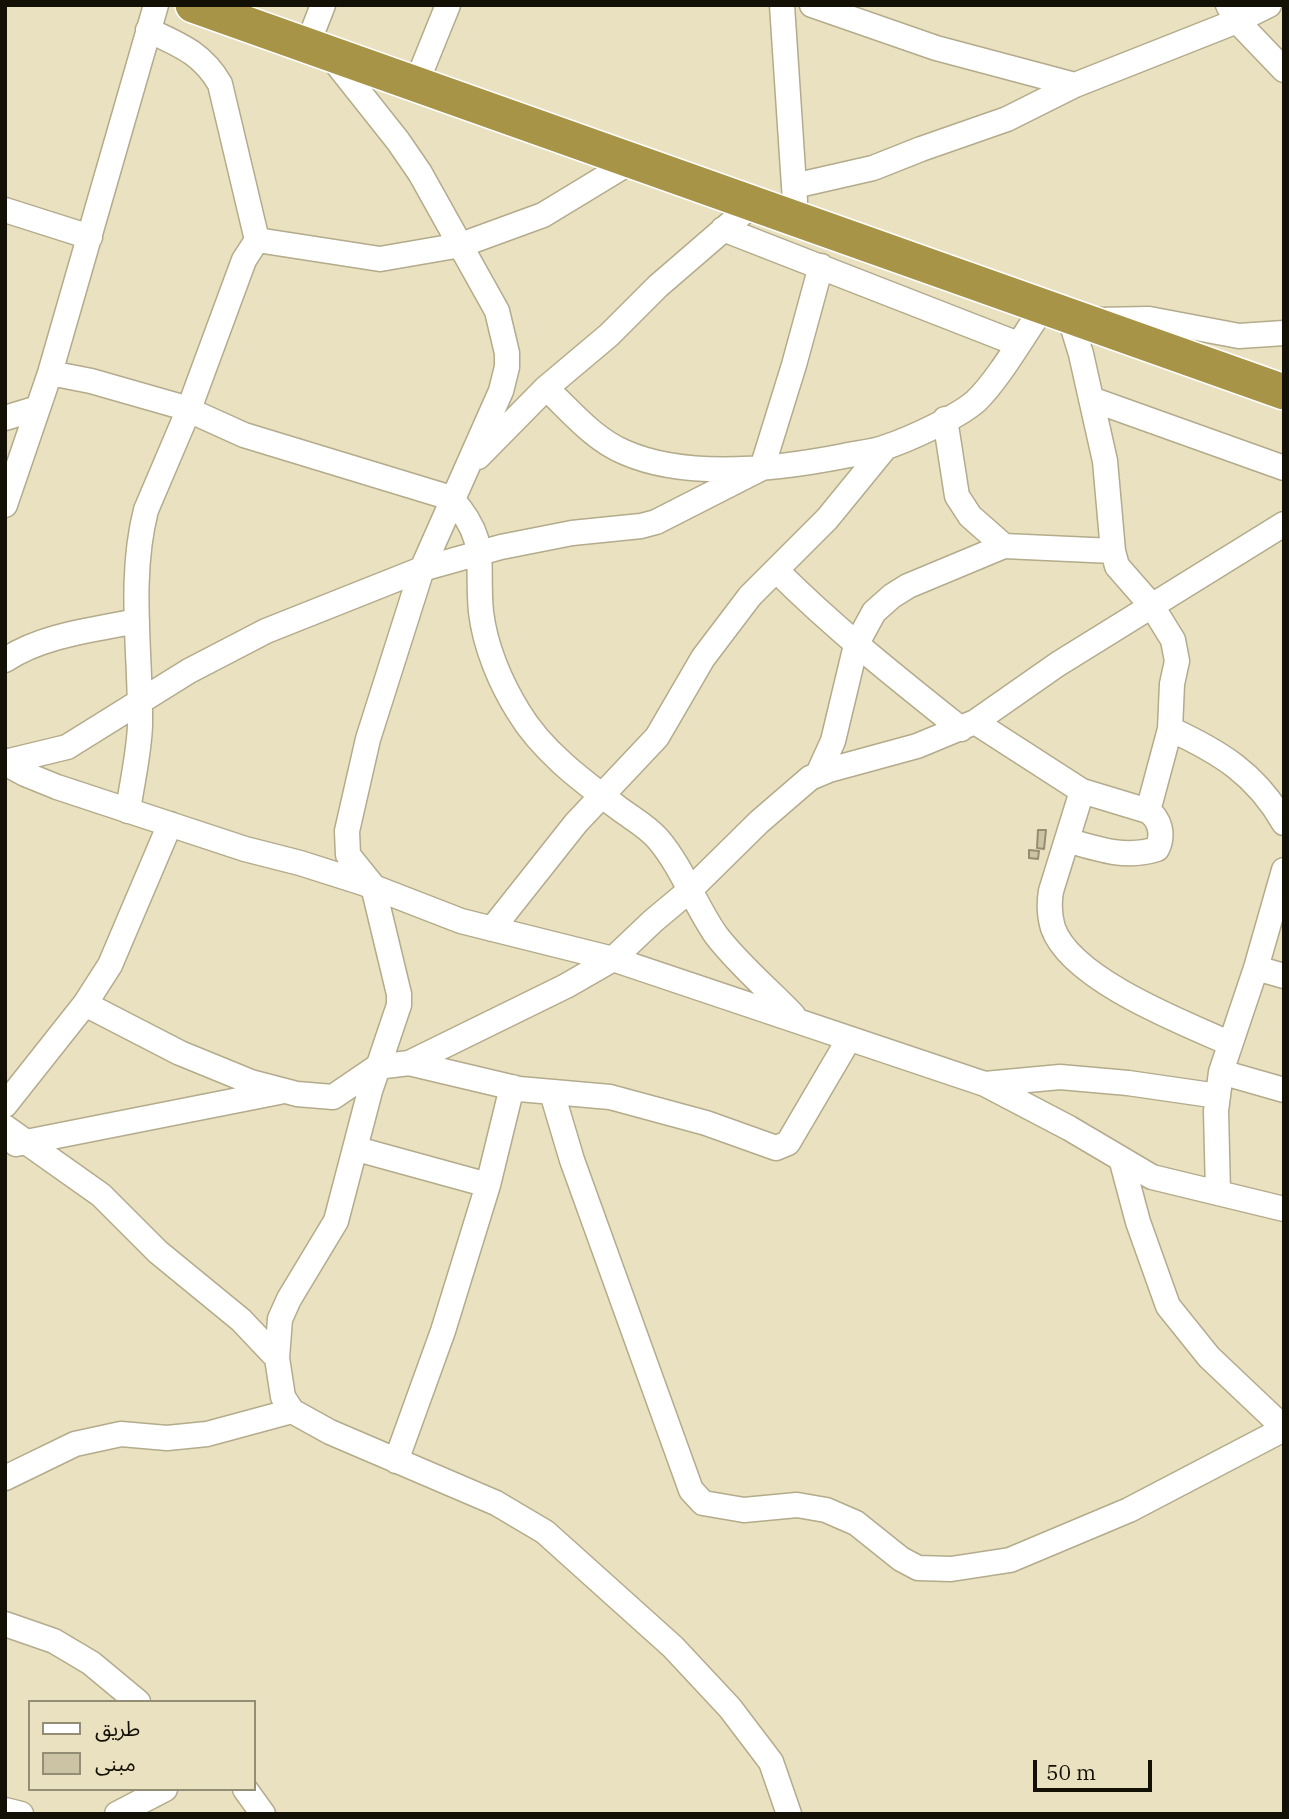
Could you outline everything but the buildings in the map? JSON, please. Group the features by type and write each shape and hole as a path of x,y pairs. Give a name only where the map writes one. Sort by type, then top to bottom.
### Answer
{"highway":[{"path":"193,5 753,204 795,202 1065,313 1284,392"}],"street":[{"path":"5,505 50,373 156,5"},
{"path":"323,5 318,50 398,141 420,173 497,311 503,331 507,367 501,391 451,498 422,569 368,738 347,831 348,855 373,886 399,994 396,1018 377,1067 336,1221 283,1311 278,1329 277,1358 281,1390 292,1411 330,1432 496,1503 545,1532 673,1647 730,1708 771,1762 781,1810"},
{"path":"416,85 448,5"},
{"path":"782,5 795,202 921,149 1007,119 1233,13 1269,5"},
{"path":"812,5 936,48 1075,85"},
{"path":"1233,13 1284,70"},
{"path":"128,811 138,745 140,703 137,621 141,527 189,410 244,260 257,240 220,84 212,70 198,56 148,30"},
{"path":"257,240 380,259 461,245 543,215 632,161"},
{"path":"464,471 546,388 753,204"},
{"path":"5,210 90,237"},
{"path":"723,229 1018,344"},
{"path":"5,762 61,749 189,671 266,631 422,569 480,552 572,533 656,522 762,468 821,266"},
{"path":"546,388 603,441 636,457 671,465 762,468 826,460 885,448 964,410 987,389 1018,344 1065,313 1149,319 1239,336 1284,333"},
{"path":"1065,313 1091,399 1105,461 1113,551 1117,566 1152,606 1173,640 1177,662 1172,684 1170,729 1148,811"},
{"path":"50,373 91,381 189,410 244,435 451,498 470,520 480,552 481,612 486,638 502,682 519,713 535,736 601,795 657,837 720,940 799,1021"},
{"path":"1091,399 1284,468"},
{"path":"5,418 38,408"},
{"path":"945,419 957,496 970,516 1004,546"},
{"path":"492,929 601,795 657,737 703,658 750,596 827,519 885,448"},
{"path":"409,1063 566,986 613,959 804,782 818,774 917,747 968,725 1018,690 1284,523"},
{"path":"818,774 833,741 856,645 874,612 892,596 908,586 1004,546 1113,551"},
{"path":"776,570 856,645 968,725 1082,791 1148,811 1156,816 1159,823 1160,844 1157,849 1121,854 1067,840"},
{"path":"5,660 18,652 64,636 137,621"},
{"path":"1170,729 1236,764 1258,784 1284,823"},
{"path":"5,762 24,774 57,788 245,849 373,886 461,921 613,959 985,1084 1069,1128 1153,1177 1284,1209"},
{"path":"1082,791 1051,891 1049,907 1054,929 1084,968 1154,1009 1229,1044"},
{"path":"5,1105 85,1004 110,965 170,824"},
{"path":"1218,1193 1220,1084 1229,1044 1256,968 1284,870"},
{"path":"1256,968 1284,975"},
{"path":"85,1004 180,1053 251,1082 283,1091 333,1097 377,1067 398,1062 409,1063 512,1087 610,1097 706,1123 769,1146 782,1147 788,1143 849,1039"},
{"path":"985,1084 1060,1077 1128,1083 1220,1084 1284,1090"},
{"path":"396,1461 443,1331 488,1185 512,1087"},
{"path":"12,1139 283,1091"},
{"path":"552,1093 576,1171 691,1490 703,1503 744,1510 797,1505 826,1510 856,1523 901,1559 918,1568 951,1569 1010,1560 1129,1510 1284,1428 1209,1357 1168,1306 1138,1223 1122,1161"},
{"path":"12,1139 101,1195 158,1252 241,1320 277,1358"},
{"path":"356,1149 488,1185"},
{"path":"5,1478 75,1444 121,1434 167,1438 207,1434 292,1411"},
{"path":"5,1624 54,1640 90,1663 136,1700"},
{"path":"117,1814 161,1791"},
{"path":"246,1791 263,1814"},
{"path":"5,1810 21,1814"}]}
